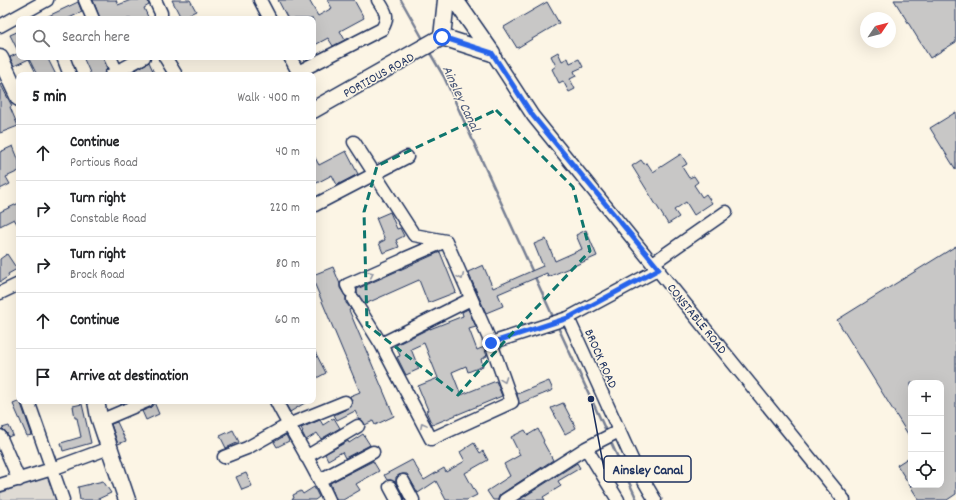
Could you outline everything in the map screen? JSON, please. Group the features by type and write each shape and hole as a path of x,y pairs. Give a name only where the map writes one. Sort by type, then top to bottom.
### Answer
{"main road":[{"path":"446,0 442,37 492,53"},
{"name":"CONSTABLE ROAD","path":"455,0 492,53"},
{"name":"PORTIOUS ROAD","path":"316,105 442,37"},
{"path":"0,58 16,92"},
{"path":"97,404 100,421 127,500"}],"street":[{"path":"18,16 47,0"},
{"path":"85,0 92,16"},
{"path":"155,0 161,16"},
{"path":"260,0 268,16"},
{"path":"303,72 382,29 386,22 386,14 378,0"},
{"path":"0,26 16,17"},
{"name":"CONSTABLE ROAD","path":"492,53 533,116 844,500"},
{"path":"64,60 69,72"},
{"path":"111,60 114,72"},
{"path":"118,72 139,60"},
{"path":"167,60 174,72"},
{"path":"292,60 298,72"},
{"path":"354,142 414,235 446,241"},
{"path":"316,204 375,175 406,157"},
{"name":"BROCK ROAD","path":"655,500 635,466 619,431 560,321 656,266 726,212"},
{"path":"446,241 491,343 512,402 431,439 347,285 446,241"},
{"path":"0,293 16,285"},
{"path":"380,344 472,299"},
{"path":"491,343 560,321"},
{"path":"224,457 247,448 288,425 346,402"},
{"path":"29,404 63,500"},
{"path":"100,421 140,404"},
{"path":"278,404 320,480 329,500"},
{"path":"306,457 358,426"},
{"path":"505,500 586,448 619,431"},
{"path":"0,436 19,480"},
{"path":"0,485 52,469 109,448"},
{"path":"586,448 618,500"},
{"path":"320,480 373,452"},
{"path":"403,481 413,500"},
{"path":"390,487 397,500"}],"highlighted area":[{"path":"496,110 573,187 590,251 503,343 458,395 367,325 364,212 377,166"}],"shaded area":[{"path":"48,476 57,500 0,500 0,493"}],"building":[{"path":"93,0 116,0 118,5 131,0 148,0 149,5 144,8 148,16 99,16"},
{"path":"172,0 190,0 196,11 185,16 180,16"},
{"path":"278,0 309,0 318,16 332,8 327,0 354,0 364,18 340,31 345,40 333,46 328,38 316,44 316,16 286,16"},
{"path":"894,0 956,0 956,42 930,58"},
{"path":"78,2 82,12 73,16 48,16"},
{"path":"547,2 559,23 517,48 504,27"},
{"path":"16,32 16,47 10,35"},
{"path":"558,52 562,61 568,58 570,63 579,59 583,67 574,71 576,76 570,79 575,89 569,92 563,81 559,83 552,69 556,66 551,56"},
{"path":"16,54 16,60 27,60 14,66 10,57"},
{"path":"30,60 48,60 54,72 36,72"},
{"path":"84,60 104,60 107,69 106,72 90,72"},
{"path":"149,62 154,72 132,72"},
{"path":"0,83 12,106 10,107 16,121 16,127 0,133"},
{"path":"956,112 956,170 930,128"},
{"path":"13,146 16,154 16,172 6,177 10,184 0,189 0,152"},
{"path":"346,151 358,174 337,185 332,175 316,183 316,160 319,165"},
{"path":"681,154 687,164 682,167 689,178 694,176 698,182 694,185 702,197 706,194 712,203 694,215 686,202 674,210 679,217 668,224 632,166 641,160 644,164 647,163 653,172"},
{"path":"16,204 16,222 14,219 0,226 0,212"},
{"path":"390,212 397,229 400,228 404,236 396,240 399,247 383,253 379,243 385,240 376,218"},
{"path":"586,230 597,256 548,277 547,273 498,294 503,306 486,313 468,272 483,265 493,288 543,266 534,244 546,239 555,261 582,249 576,235"},
{"path":"956,246 956,494 947,500 919,500 911,488 944,488 944,380 908,380 908,434 837,320"},
{"path":"440,252 456,292 428,303 419,280 365,304 357,293 357,289"},
{"path":"7,254 16,270 8,274 9,276 0,282 0,259"},
{"path":"333,267 340,284 340,288 346,297 346,303 351,309 349,310 394,416 375,425 373,421 365,425 362,420 359,419 355,411 337,420 334,415 351,407 352,403 350,396 360,392 316,287 316,274"},
{"path":"468,309 476,327 469,329 477,350 484,347 487,356 481,359 483,366 468,372 466,366 452,372 461,395 496,381 502,396 432,425 426,411 428,410 418,386 438,378 424,343 411,349 419,369 406,375 397,357 400,356 396,345 430,328 463,316 462,312"},
{"path":"316,354 326,373 316,378"},
{"path":"549,381 553,390 519,404 517,394"},
{"path":"16,403 16,404 21,404 32,435 27,436 13,404"},
{"path":"563,403 576,428 565,434 551,408"},
{"path":"82,404 91,443 63,451 61,443 81,437 73,406"},
{"path":"153,404 155,404 159,414 146,420 142,411 150,408"},
{"path":"286,404 303,404 290,412"},
{"path":"334,418 340,428 321,439 317,433 306,440 301,428 320,420 323,425"},
{"path":"117,422 126,441 118,444 111,424"},
{"path":"9,426 13,435 8,437 7,433 2,428"},
{"path":"538,429 553,460 501,494 498,500 493,500 487,491 510,476 504,464 520,455 511,437 525,430 528,435"},
{"path":"233,430 239,442 226,448 220,436"},
{"path":"363,434 370,445 345,458 342,452 328,460 325,454 348,441 349,443"},
{"path":"286,435 289,441 277,447 274,442"},
{"path":"474,443 480,453 483,451 488,460 465,473 477,495 467,500 446,500 436,481 418,493 407,474 396,477 396,483 391,480 387,480 384,475 412,460 424,480 444,468 446,472 465,461 460,452"},
{"path":"908,458 908,482 897,465"},
{"path":"373,461 379,471 356,484 360,490 343,500 336,500 330,483"},
{"path":"577,463 580,468 558,481 561,486 543,497 545,500 519,500"},
{"path":"246,473 252,486 242,490 236,477"},
{"path":"103,481 111,493 96,500 80,500 78,487"},
{"path":"314,487 319,497 315,500 291,500 294,498 293,495 301,491 303,494"}],"waterway":[{"name":"Ainsley Canal","path":"401,0 423,39"},
{"name":"Ainsley Canal","path":"430,53 444,77 554,319"},
{"name":"Ainsley Canal","path":"557,325 607,433"},
{"name":"Ainsley Canal","path":"610,440 637,500"}],"place":[{"name":"Ainsley Canal","path":"591,399"}],"route":[{"path":"442,37 492,53 533,116 659,269 568,318 491,343"}]}
